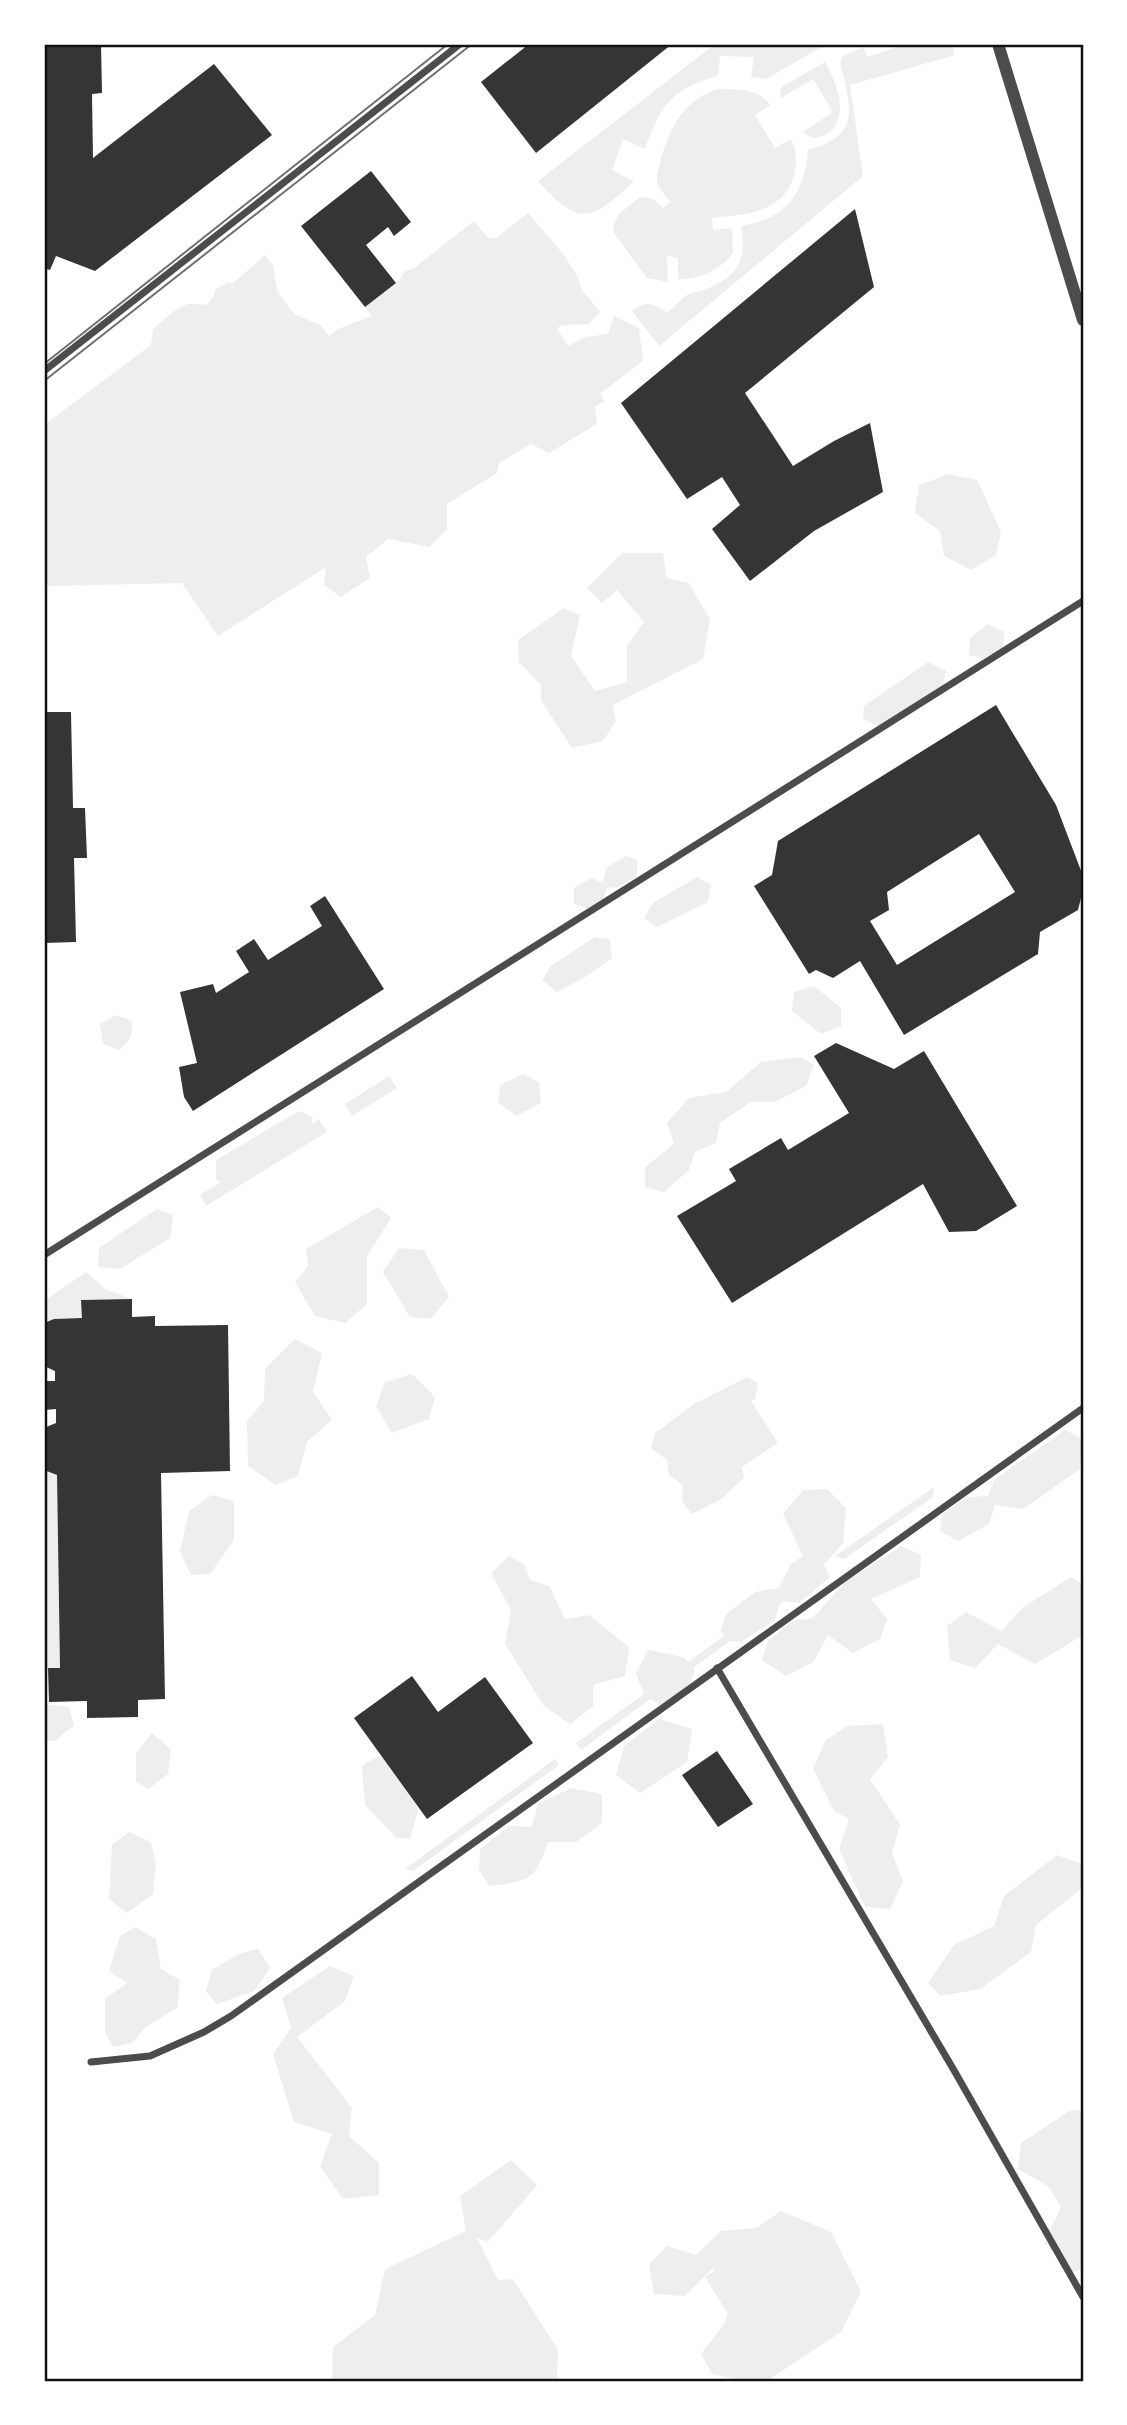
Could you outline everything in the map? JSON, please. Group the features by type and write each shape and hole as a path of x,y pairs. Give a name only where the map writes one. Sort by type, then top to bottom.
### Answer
{"street":[{"path":"44,371 460,44"},
{"path":"998,44 1083,320"},
{"path":"44,1255 1083,601"},
{"path":"91,2062 150,2056 204,2032 231,2016 1083,1408"},
{"path":"717,1668 955,2072 1083,2297"}],"shaded area":[{"path":"715,44 827,44 766,79 751,77 754,57 720,56 718,75 689,87 670,100 657,120 645,149 623,139 612,170 634,181 607,205 596,211 585,214 575,212 552,196 538,181"},
{"path":"895,44 952,44 955,55 850,85 863,176 659,346 632,311 641,305 650,304 667,313 688,294 716,285 732,273 738,266 743,249 741,226 757,223 781,211 797,192 806,166 808,150 834,139 846,125 849,106 841,65 842,57 863,47 867,57 895,48"},
{"path":"825,62 838,91 840,112 832,130 823,136 812,137 803,132 833,112 813,79 781,98 780,91 783,86"},
{"path":"717,89 753,92 765,99 770,105 755,115 775,148 791,139 796,158 794,176 789,188 772,205 749,213 712,218 713,230 732,228 733,253 716,269 678,280 678,259 667,255 668,282 647,278 614,233 613,227 621,212 640,197 653,199 663,208 671,202 657,183 669,136 687,108 705,94"},
{"path":"528,213 564,255 578,277 582,290 600,312 589,324 563,325 557,328 568,346 585,337 608,334 614,316 639,328 643,361 600,394 605,401 595,406 597,424 549,453 531,444 499,463 497,473 447,504 447,530 429,547 388,539 366,557 370,578 341,597 324,585 326,567 218,636 182,583 44,586 44,425 151,345 153,329 172,313 185,305 207,304 215,290 228,282 233,283 265,255 273,265 277,291 294,314 320,325 329,336 338,329 371,316 365,307 400,279 404,272 414,268 474,221 488,238 496,238"},
{"path":"949,474 977,480 1001,532 996,555 971,570 944,556 940,531 915,513 919,485"},
{"path":"622,553 663,553 667,578 689,583 710,620 703,659 613,705 616,721 603,741 572,748 541,700 541,685 519,662 518,640 564,608 580,615 571,656 595,691 627,682 627,646 644,622 617,590 602,603 587,588"},
{"path":"988,624 1004,632 1003,648 982,659 969,655 970,638"},
{"path":"928,662 946,671 941,694 878,726 863,719 864,706"},
{"path":"626,856 637,860 637,876 619,887 607,888 603,900 587,909 574,904 574,888 591,878 603,883 606,868"},
{"path":"697,877 711,885 708,902 657,927 644,918 653,903"},
{"path":"595,937 610,939 612,958 587,976 557,992 542,980 551,966"},
{"path":"814,986 841,1008 841,1026 821,1034 792,1011 794,992"},
{"path":"116,1015 132,1021 130,1037 119,1050 103,1044 100,1024"},
{"path":"800,1057 814,1065 806,1086 775,1102 751,1102 720,1123 716,1143 695,1152 689,1170 664,1192 645,1187 645,1167 674,1144 667,1123 689,1098 726,1092 761,1062"},
{"path":"523,1074 539,1082 541,1103 516,1116 498,1102 500,1085"},
{"path":"389,1076 397,1088 352,1116 345,1104"},
{"path":"299,1111 312,1117 312,1124 319,1119 327,1132 206,1206 200,1195 221,1182 216,1180 216,1160"},
{"path":"378,1207 391,1218 367,1256 367,1304 345,1323 315,1316 295,1282 308,1266 306,1249"},
{"path":"157,1209 173,1215 170,1238 120,1269 98,1267 99,1248"},
{"path":"399,1248 424,1250 449,1297 430,1319 410,1317 383,1272"},
{"path":"86,1272 105,1289 132,1299 82,1300 82,1318 54,1319 44,1323 44,1301"},
{"path":"295,1339 322,1353 313,1392 332,1420 307,1442 298,1476 276,1485 248,1466 247,1421 264,1401 265,1369"},
{"path":"412,1374 435,1397 429,1419 392,1433 376,1406 385,1382"},
{"path":"747,1377 758,1383 755,1399 751,1401 778,1443 742,1467 744,1478 720,1500 692,1514 682,1501 683,1485 669,1475 667,1460 651,1448 655,1433 694,1404"},
{"path":"1065,1430 1083,1439 1080,1469 1023,1509 995,1505 989,1524 958,1541 940,1531 942,1515 966,1497 988,1496 994,1480"},
{"path":"44,1470 57,1475 60,1668 44,1668"},
{"path":"934,1487 933,1497 844,1559 835,1556"},
{"path":"827,1489 846,1508 843,1543 824,1565 830,1577 799,1603 783,1601 779,1605 775,1620 741,1642 730,1641 693,1668 695,1671 686,1695 666,1708 650,1699 581,1750 576,1743 644,1694 636,1674 648,1650 683,1657 688,1662 724,1636 721,1630 726,1614 755,1592 779,1588 791,1564 803,1556 783,1514 803,1490"},
{"path":"212,1495 234,1501 234,1540 210,1574 191,1575 180,1551 189,1511"},
{"path":"901,1546 921,1555 920,1577 871,1599 887,1619 880,1639 853,1653 828,1635 813,1662 786,1676 762,1660 768,1641 792,1621 813,1618 846,1581"},
{"path":"509,1556 524,1564 530,1580 549,1586 565,1619 589,1615 629,1647 625,1676 593,1685 593,1706 570,1724 544,1706 505,1644 511,1610 491,1573"},
{"path":"1071,1577 1083,1584 1083,1635 1035,1664 998,1644 975,1668 950,1660 947,1626 966,1612 1002,1631 1022,1608"},
{"path":"44,1704 69,1707 74,1725 55,1741 44,1740"},
{"path":"659,1719 692,1729 687,1762 640,1793 616,1775 624,1746"},
{"path":"883,1724 888,1757 870,1779 900,1825 892,1853 903,1881 890,1909 865,1907 839,1849 849,1819 834,1811 813,1769 825,1741 847,1726"},
{"path":"152,1733 171,1749 168,1774 148,1789 136,1782 136,1753"},
{"path":"378,1756 405,1770 418,1811 410,1839 397,1838 365,1805 362,1766"},
{"path":"555,1759 559,1765 413,1871 405,1869"},
{"path":"571,1788 602,1794 602,1823 576,1842 548,1842 539,1865 528,1877 513,1883 489,1886 479,1870 480,1849 509,1826 532,1827 538,1804"},
{"path":"129,1832 151,1842 156,1864 153,1894 127,1913 109,1899 112,1845"},
{"path":"1057,1855 1083,1864 1081,1889 1036,1925 1031,1952 980,1989 940,1996 928,1983 954,1945 994,1926 1004,1896"},
{"path":"135,1927 156,1939 161,1969 180,1980 177,2008 146,2027 132,2043 113,2047 105,2032 105,1999 127,1983 109,1971 120,1936"},
{"path":"258,1949 270,1968 254,1991 217,2004 206,1991 212,1970 238,1954"},
{"path":"330,1966 354,1976 345,2001 297,2037 352,2108 349,2136 379,2163 379,2195 343,2199 320,2166 332,2134 294,2122 273,2054 291,2028 282,1998"},
{"path":"1083,2110 1083,2269 1068,2273 1045,2242 1061,2207 1048,2186 1018,2169 1021,2143 1069,2111"},
{"path":"511,2160 537,2185 488,2242 477,2238 498,2280 513,2279 558,2350 557,2375 560,2381 332,2381 333,2347 375,2315 385,2269 466,2231 460,2196"},
{"path":"781,2211 831,2232 861,2291 841,2332 767,2381 744,2381 712,2374 701,2354 724,2324 728,2314 705,2277 716,2270 712,2269 685,2296 654,2294 649,2264 667,2246 696,2255 721,2231 756,2228"}],"building":[{"path":"44,44 101,44 102,93 92,94 93,158 214,64 272,135 95,271 56,256 50,270 44,268"},
{"path":"529,44 672,44 536,153 481,82"},
{"path":"371,171 411,222 394,236 388,227 366,245 396,283 365,307 301,226"},
{"path":"855,209 874,287 745,393 793,466 870,423 883,492 814,531 750,581 712,529 740,505 722,477 687,499 621,403"},
{"path":"996,705 1056,805 1083,876 1083,890 1078,910 1040,932 1038,954 904,1035 860,961 833,978 816,970 809,974 754,886 772,875 778,841","holes":["979,834 1015,892 897,965 870,921 889,910 887,892"]},
{"path":"44,712 71,712 73,808 85,808 87,858 74,858 76,942 44,943"},
{"path":"325,896 384,989 193,1111 184,1097 179,1067 197,1063 180,992 213,984 216,993 249,972 236,951 254,939 268,960 322,926 310,906"},
{"path":"836,1043 894,1069 924,1051 1017,1206 976,1231 949,1232 923,1184 732,1303 677,1216 736,1181 729,1169 781,1138 788,1150 849,1113 814,1056"},
{"path":"132,1299 132,1317 155,1316 155,1326 228,1325 230,1471 161,1473 165,1699 138,1700 138,1717 87,1718 87,1701 49,1702 48,1668 60,1668 57,1475 44,1470 44,1428 56,1423 56,1409 44,1410 44,1381 55,1381 55,1371 44,1366 44,1323 54,1319 82,1318 81,1300"},
{"path":"412,1676 438,1712 485,1677 533,1743 427,1819 354,1718"},
{"path":"717,1751 753,1804 718,1827 682,1775"}],"tram line":[{"path":"44,364 448,44"},
{"path":"44,381 472,44"}]}
